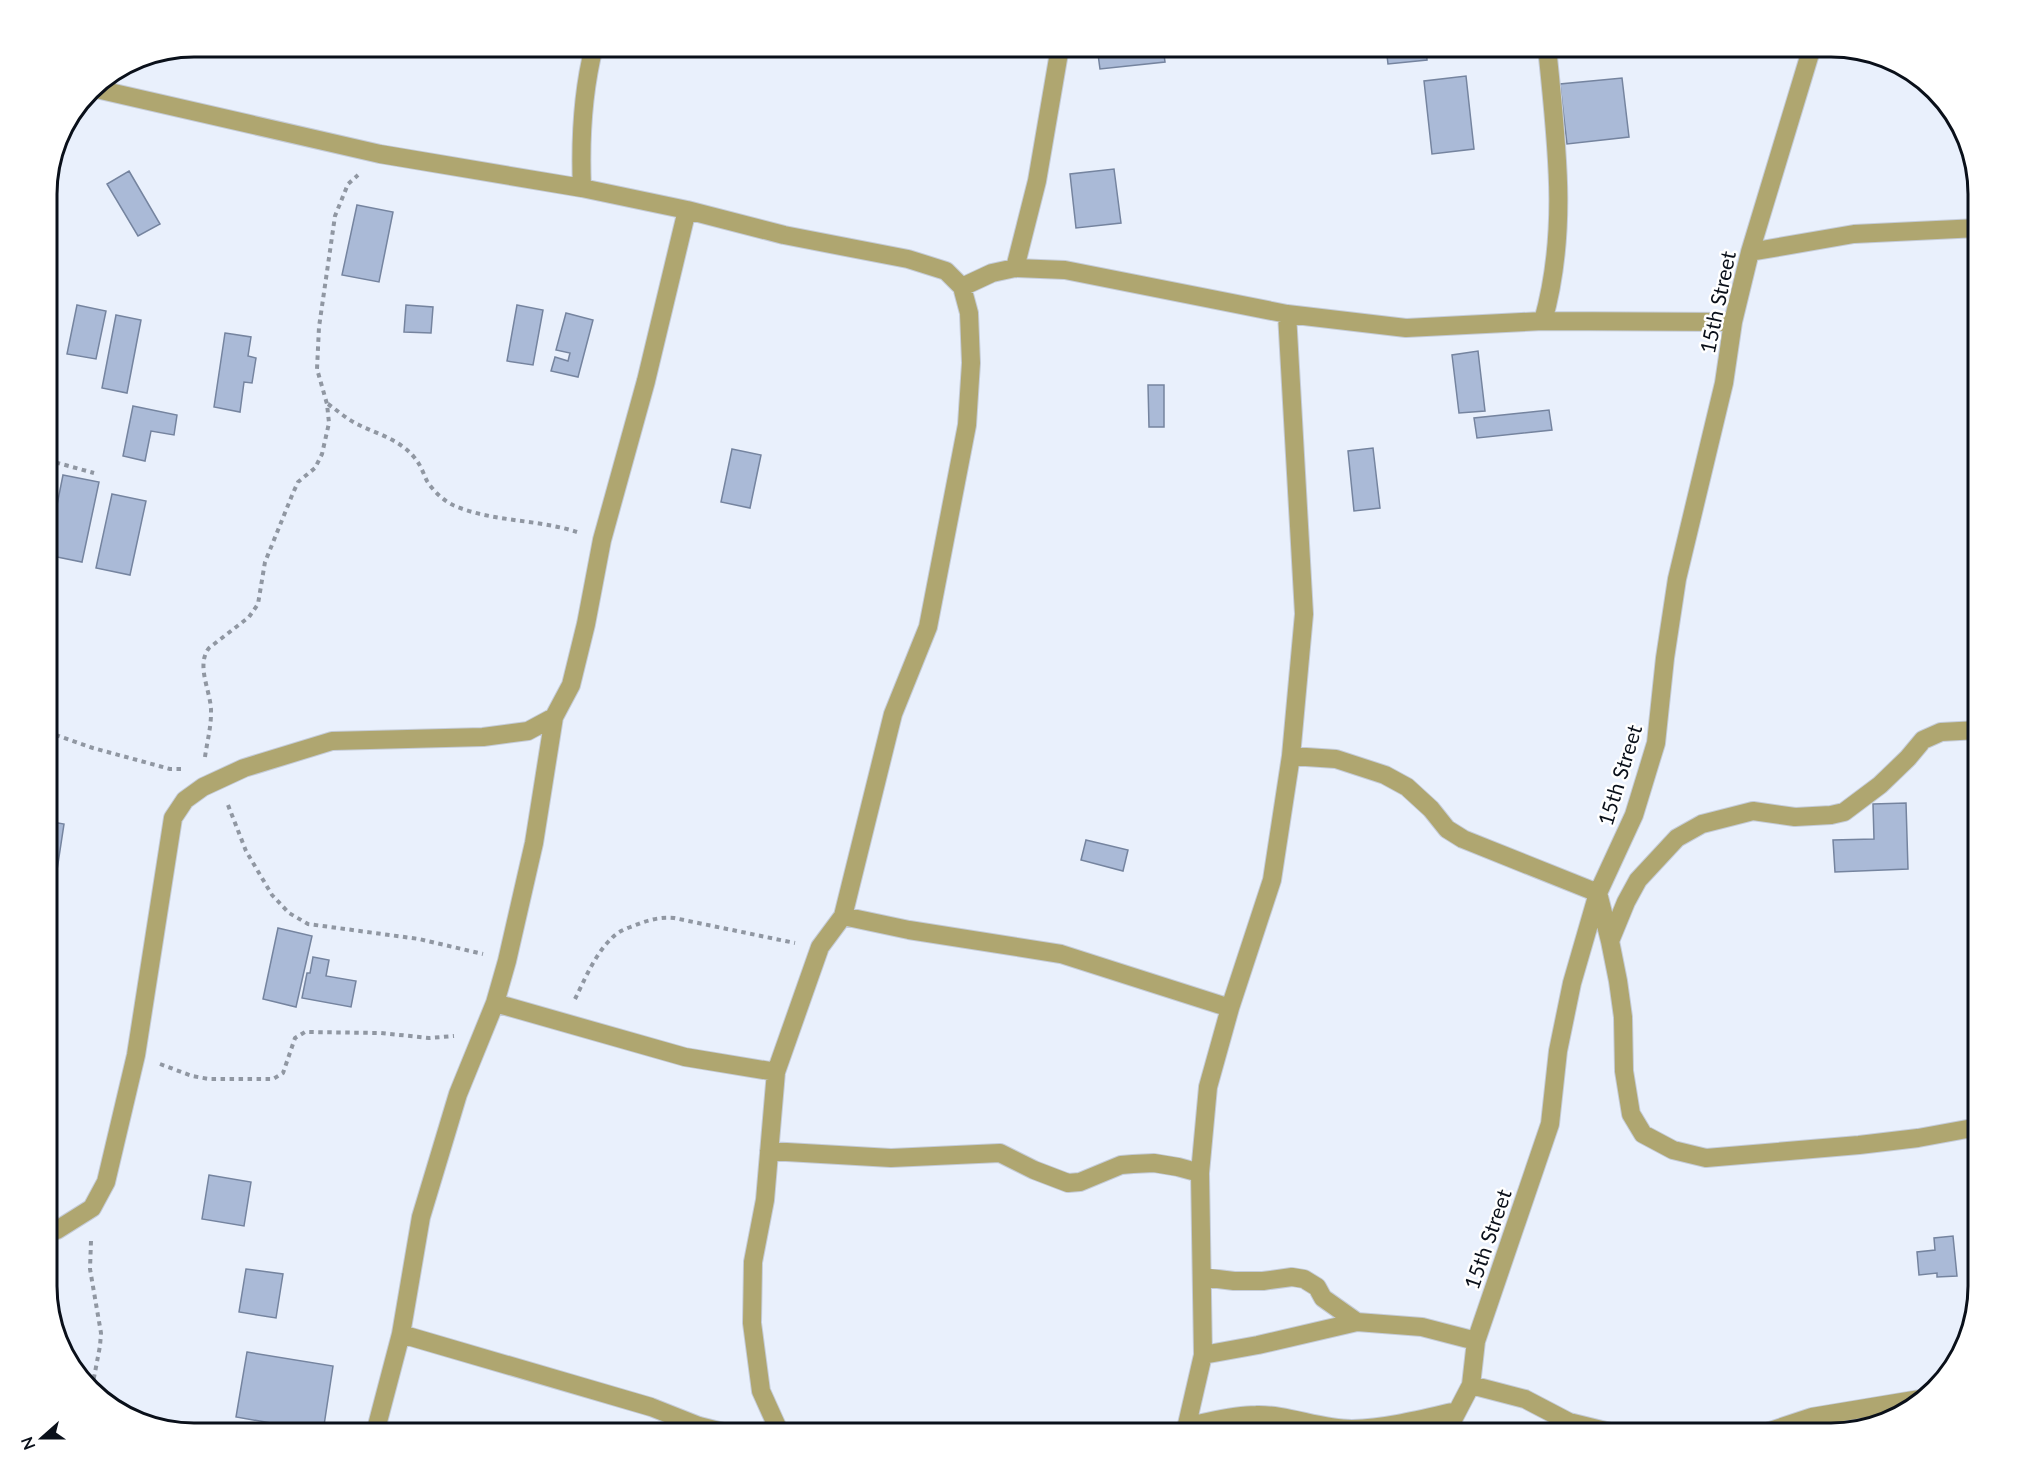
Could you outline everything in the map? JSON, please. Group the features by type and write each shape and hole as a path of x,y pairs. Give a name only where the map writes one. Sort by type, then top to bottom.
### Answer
{"street":[{"path":"582,188 581,123 591,57"},
{"path":"1015,268 1037,181 1058,57"},
{"path":"1543,321 1552,288 1558,245 1558,164 1548,57"},
{"name":"15th Street","path":"1451,1423 1471,1384 1476,1341 1550,1124 1558,1051 1572,983 1598,893 1634,815 1656,742 1665,658 1677,579 1724,383 1733,322 1750,252 1809,57"},
{"path":"104,91 380,154 582,188 687,210 784,235 908,259 946,271 962,287 969,313 971,363 967,425 928,627 893,714 843,916 820,947 776,1072 765,1200 753,1262 752,1323 761,1391 775,1423"},
{"path":"378,1423 401,1334 421,1217 458,1094 495,1003 507,961 534,843 554,717 571,685 586,624 602,540 646,381 687,210"},
{"path":"1750,252 1854,234 1968,228"},
{"path":"962,287 992,273 1015,268 1065,270 1287,314 1406,328 1543,321 1733,322"},
{"path":"1188,1423 1203,1355 1200,1173 1208,1087 1230,1008 1272,880 1291,756 1304,614 1287,314"},
{"path":"57,1230 92,1208 106,1182 136,1055 174,819 185,800 208,779 332,741 483,737 528,730 554,717"},
{"path":"1610,941 1638,880 1677,838 1702,824 1753,811 1795,817 1844,812 1880,785 1923,740 1941,732 1968,731"},
{"path":"1291,756 1336,759 1385,775 1407,787 1431,809 1447,829 1463,839 1598,893 1610,941 1623,1017 1624,1071 1631,1114 1643,1134 1673,1150 1706,1158 1859,1145 1968,1129"},
{"path":"843,916 909,930 1061,954 1230,1008"},
{"path":"495,1003 685,1057 776,1072"},
{"path":"769,1151 891,1158 1000,1153 1034,1170 1068,1183 1080,1182 1121,1165 1133,1164 1154,1163 1200,1173"},
{"path":"1202,1278 1234,1281 1263,1281 1292,1277 1305,1279 1317,1287 1323,1298 1357,1322"},
{"path":"1203,1355 1357,1322 1422,1327 1476,1341"},
{"path":"401,1334 640,1403 691,1423"},
{"path":"1471,1384 1526,1399 1565,1423"},
{"path":"1795,1423 1812,1417 1906,1401"},
{"path":"1894,1408 1896,1402"},
{"path":"1403,1423 1457,1411"},
{"path":"1217,1423 1257,1414 1304,1423"}],"path":[{"path":"380,154 348,184 335,216 319,327 317,369 327,404 329,423 322,454 315,468 298,482 293,493 265,562 258,604 249,617 204,654 203,664 212,712 208,779 272,895 289,913 308,924 419,939 507,961"},
{"path":"327,404 357,424 379,433 413,455 438,495 453,506 508,519 558,526 602,540"},
{"path":"57,463 94,473"},
{"path":"57,735 93,748 208,779"},
{"path":"562,1023 612,937 652,919 674,918 820,947"},
{"path":"136,1055 192,1076 231,1080 273,1079 283,1072 295,1038 305,1032 381,1033 429,1038 484,1030"},
{"path":"92,1208 90,1269 100,1333 94,1379"}],"building":[{"path":"1098,57 1164,57 1165,62 1100,69"},
{"path":"1387,57 1427,57 1427,60 1388,64"},
{"path":"1466,76 1474,149 1432,154 1424,81"},
{"path":"1622,78 1629,137 1567,144 1560,84"},
{"path":"1114,169 1121,223 1076,228 1070,174"},
{"path":"129,171 160,224 138,236 107,184"},
{"path":"357,205 393,212 379,282 342,275"},
{"path":"77,305 106,311 96,359 67,354"},
{"path":"406,305 433,307 431,333 404,332"},
{"path":"517,305 543,310 533,365 507,361"},
{"path":"566,313 593,320 578,377 551,371 555,357 568,361 570,353 556,350"},
{"path":"116,315 141,320 127,393 102,388"},
{"path":"225,333 251,337 248,356 256,358 252,383 244,382 240,412 214,407"},
{"path":"1478,351 1485,411 1459,413 1452,355"},
{"path":"1148,385 1164,385 1164,427 1149,427"},
{"path":"133,406 177,415 174,435 151,431 145,461 123,456"},
{"path":"1549,410 1552,430 1477,438 1474,418"},
{"path":"1373,448 1380,508 1354,511 1348,451"},
{"path":"732,449 761,455 750,508 721,502"},
{"path":"63,475 99,482 82,562 57,557 57,505"},
{"path":"112,494 146,501 130,575 96,568"},
{"path":"1906,803 1908,869 1835,872 1833,840 1874,839 1873,804"},
{"path":"57,823 64,824 57,870"},
{"path":"1086,840 1128,850 1123,871 1081,860"},
{"path":"278,928 312,936 296,1007 263,999"},
{"path":"313,957 329,960 326,976 356,981 351,1007 302,998"},
{"path":"209,1175 251,1182 244,1226 202,1219"},
{"path":"1953,1236 1957,1276 1937,1277 1937,1273 1919,1275 1917,1252 1935,1250 1934,1238"},
{"path":"246,1269 283,1274 276,1318 239,1312"},
{"path":"247,1352 333,1366 324,1423 271,1423 236,1417"}]}
